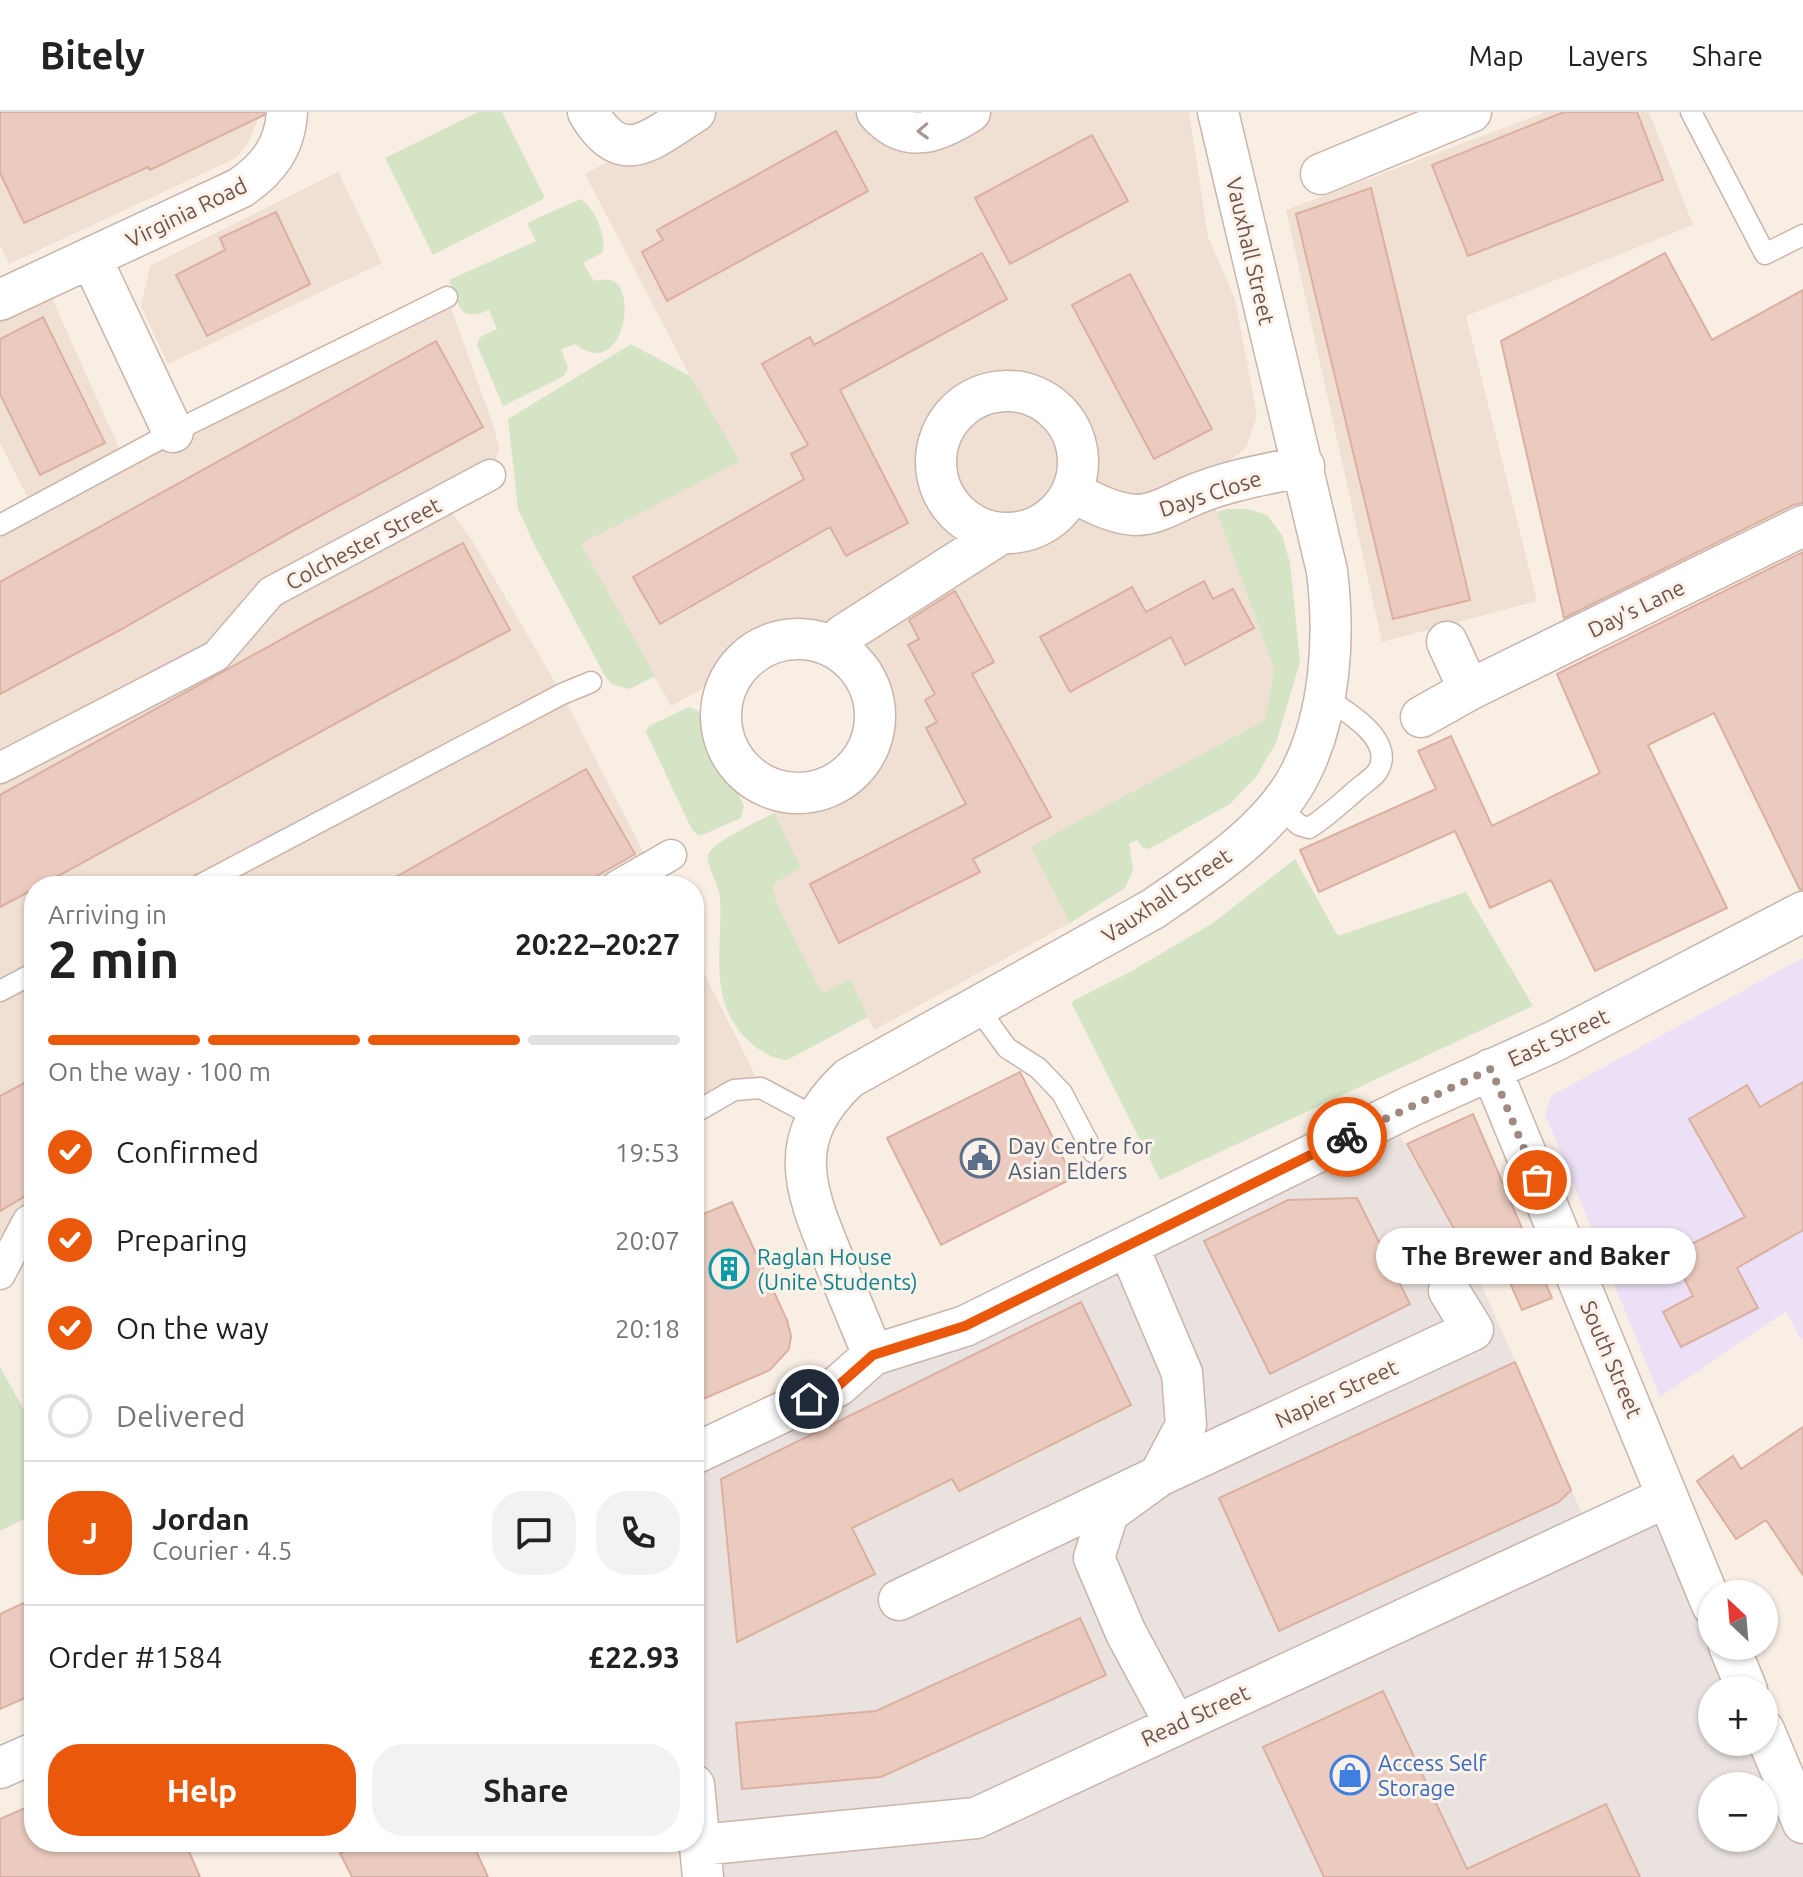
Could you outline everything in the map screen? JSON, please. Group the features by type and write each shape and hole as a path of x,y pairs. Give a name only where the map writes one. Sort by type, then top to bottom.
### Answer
{"street":[{"name":"Virginia Road","path":"0,300 253,180 277,152 286,126 287,112"},
{"path":"588,112 607,138 619,145 634,146 648,141 695,112"},
{"path":"877,112 898,129 932,133 970,112"},
{"name":"Vauxhall Street","path":"873,1355 812,1206 804,1171 807,1144 830,1096 849,1078 1153,909 1227,857 1278,805 1300,775 1312,745 1324,697 1330,653 1332,609 1327,571 1218,112"},
{"path":"1321,174 1471,112"},
{"path":"91,258 173,432"},
{"path":"994,391 1025,392 1048,403 1061,415 1074,437 1078,458 1072,492 1057,512 1041,524 1018,532 1002,533 978,527 947,502 939,485 937,447 946,424 959,409 980,395 994,391"},
{"name":"Days Close","path":"1072,492 1112,511 1138,515 1169,507 1199,492 1232,482 1304,466"},
{"name":"Colchester Street","path":"0,768 216,656 271,592 490,475"},
{"name":"Day's Lane","path":"1421,717 1469,690 1803,526"},
{"path":"839,641 1002,533"},
{"path":"1447,642 1469,690"},
{"path":"634,876 671,855"},
{"name":"East Street","path":"873,1355 965,1326 1491,1069 1555,1041 1803,912"},
{"name":"South Street","path":"1491,1069 1702,1580"},
{"path":"0,1274 24,1229"},
{"name":"Napier Street","path":"1128,1246 1182,1373 1186,1425 1159,1476 1108,1513 1094,1558 1126,1633 1175,1724"},
{"name":"Napier Street","path":"899,1600 1473,1330 1449,1291"},
{"path":"704,1449 838,1386 873,1355"},
{"name":"Read Street","path":"702,1861 976,1818 1667,1497"},
{"path":"1775,1756 1803,1823"},
{"path":"0,1768 24,1757"}],"lane":[{"path":"1691,112 1765,254 1803,235"},
{"path":"0,525 173,432 447,297"},
{"path":"217,876 562,694 591,682"},
{"path":"1278,805 1299,825 1309,828 1377,772 1382,758 1378,742 1358,718 1324,697"},
{"path":"0,991 24,978"},
{"path":"978,1008 1007,1048 1038,1068 1062,1093 1093,1152"},
{"path":"704,1107 734,1090 761,1088 817,1118"}],"shaded area":[{"path":"0,112 257,112 259,117 248,143 236,158 9,264 0,245"},
{"path":"695,112 1189,112 1208,237 1235,299 1257,416 1246,448 1229,461 1197,475 1217,512 1274,670 1265,720 1032,847 1070,923 874,1030 850,980 822,993 772,889 776,882 800,868 774,813 838,782 860,762 874,733 873,696 867,680 850,659 835,648 810,639 791,639 765,646 737,669 671,706 580,544 739,461 690,376 585,174"},
{"path":"1546,112 1649,112 1693,225 1466,316 1537,601 1382,642 1286,210"},
{"path":"338,172 382,263 168,364 141,306 150,266"},
{"path":"50,294 121,452 29,500 0,443 0,317"},
{"path":"447,297 499,449 490,475 444,501 473,542 562,694 656,876 24,876 24,1223 0,1236 0,525"},
{"path":"1803,958 1803,1338 1801,1340 1786,1311 1660,1397 1545,1114 1551,1096"},
{"path":"704,973 756,1077 704,1107"},
{"path":"1389,1117 1468,1254 1590,1532 1667,1497 1702,1580 1698,1580 1698,1660 1723,1660 1736,1676 1698,1676 1698,1756 1771,1756 1803,1823 1803,1877 705,1877 702,1852 704,1449"}],"green space":[{"path":"478,112 502,112 545,198 433,255 385,158"},
{"path":"580,199 595,215 603,240 602,253 583,263 594,281 611,280 620,288 624,301 621,330 614,343 604,351 591,352 575,344 561,349 568,368 564,376 503,406 477,345 480,337 497,329 489,310 471,315 462,310 449,280 536,241 527,223"},
{"path":"631,344 690,376 740,461 581,544 655,676 630,689 611,684 604,674 518,509 508,419"},
{"path":"1248,509 1267,515 1282,535 1290,563 1300,662 1276,743 1256,777 1230,804 1149,849 1142,847 1137,840 1129,844 1133,870 1125,888 1070,923 1031,847 1265,720 1274,669 1217,512"},
{"path":"689,707 698,711 744,806 741,818 700,836 692,830 646,732 649,726"},
{"path":"774,813 801,868 776,882 772,889 778,906 822,993 850,979 868,1017 787,1060 772,1056 754,1045 736,1027 727,1010 720,974 720,897 708,860 717,845"},
{"path":"1295,859 1338,936 1466,892 1533,1006 1160,1180 1071,1002 1130,972 1213,923"},
{"path":"0,1367 24,1410 24,1519 0,1531"}],"building":[{"path":"0,112 264,112 264,115 150,170 148,167 24,223 0,173"},
{"path":"1564,112 1637,112 1663,180 1468,256 1432,165"},
{"path":"836,131 868,191 667,301 642,252 663,240 657,230"},
{"path":"1092,135 1128,201 1010,264 975,198"},
{"path":"1371,188 1470,600 1393,619 1296,214"},
{"path":"276,212 310,284 207,336 176,275 225,250 220,238"},
{"path":"982,253 1007,299 840,390 908,523 846,556 830,527 660,624 633,577 804,479 791,454 808,445 762,364 810,337 814,345"},
{"path":"1665,253 1712,340 1803,290 1803,503 1793,505 1564,618 1501,341"},
{"path":"1130,274 1212,429 1154,459 1072,305"},
{"path":"43,317 105,443 40,475 0,394 0,339"},
{"path":"436,341 483,427 0,694 0,582"},
{"path":"463,543 510,630 58,876 24,876 24,894 0,907 0,795"},
{"path":"1803,552 1803,889 1800,890 1714,713 1648,745 1727,908 1595,971 1551,880 1490,908 1455,831 1319,892 1300,850 1436,789 1418,751 1451,736 1492,826 1600,773 1557,674"},
{"path":"1204,581 1213,599 1233,589 1254,628 1185,665 1171,637 1070,692 1040,637 1132,587 1146,612"},
{"path":"955,591 994,662 972,674 1051,817 973,859 980,872 839,943 810,884 966,804 926,728 937,722 925,700 935,694 908,645 919,639 909,620"},
{"path":"586,769 635,854 596,876 398,876"},
{"name":"Day Centre for Asian Elders","path":"1020,1072 1073,1178 941,1245 887,1138"},
{"path":"1803,1082 1803,1230 1737,1268 1758,1308 1681,1347 1663,1312 1693,1296 1672,1254 1745,1217 1689,1119 1747,1085 1760,1107"},
{"path":"24,1083 24,1197 0,1211 0,1096"},
{"path":"1473,1114 1552,1298 1522,1310 1507,1276 1499,1280 1484,1246 1468,1254 1407,1144"},
{"path":"1357,1198 1410,1304 1270,1374 1204,1241 1288,1200"},
{"name":"Raglan House (Unite Students)","path":"732,1202 787,1320 791,1336 789,1349 770,1370 704,1399 704,1214"},
{"path":"1081,1302 1131,1405 959,1491 952,1479 852,1528 875,1574 737,1642 721,1479"},
{"path":"1515,1362 1571,1490 1559,1502 1279,1631 1219,1498"},
{"path":"1803,1427 1803,1575 1766,1520 1736,1539 1697,1481 1733,1456 1741,1469"},
{"path":"24,1603 24,1698 0,1709 0,1614"},
{"path":"1080,1618 1106,1675 881,1777 742,1789 736,1723 876,1711"},
{"name":"Access Self Storage","path":"1383,1691 1467,1869 1606,1804 1640,1877 1324,1877 1263,1747"},
{"path":"24,1808 24,1852 189,1852 200,1877 0,1877 0,1819"},
{"path":"477,1852 488,1877 352,1877 340,1853"}],"way so far":[{"path":"1347,1137 1491,1069 1537,1180"}],"place":[{"name":"Day Centre for Asian Elders","path":"980,1158"},
{"name":"The Brewer and Baker","path":"1537,1180"},
{"name":"Raglan House (Unite Students)","path":"729,1269"},
{"name":"Access Self Storage","path":"1350,1775"}],"route":[{"path":"809,1399 838,1386 873,1355 965,1326 1347,1137"}]}
